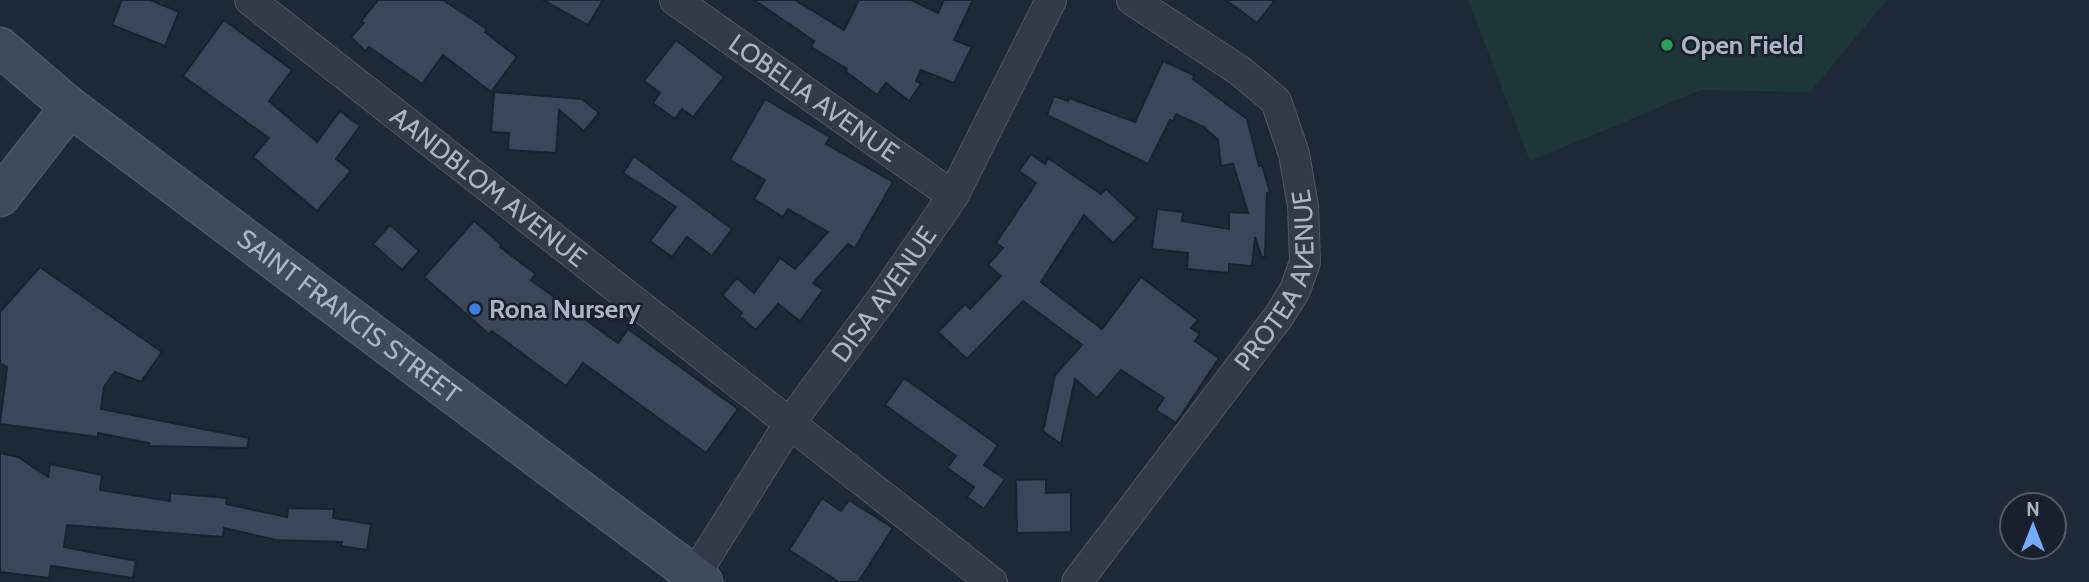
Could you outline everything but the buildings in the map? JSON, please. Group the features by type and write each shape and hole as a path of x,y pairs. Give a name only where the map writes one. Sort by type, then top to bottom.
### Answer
{"street":[{"name":"LOBELIA AVENUE","path":"676,0 953,196"},
{"name":"DISA AVENUE","path":"699,579 789,424 884,296 953,196 1051,0"},
{"name":"PROTEA AVENUE","path":"1077,582 1279,316 1295,290 1305,262 1303,205 1294,154 1276,101 1240,71 1132,0"},
{"name":"AANDBLOM AVENUE","path":"259,3 992,582"},
{"name":"SAINT FRANCIS STREET","path":"0,47 70,107 699,579"},
{"path":"0,197 70,107"}],"green space":[{"name":"Open Field","path":"1468,0 1887,0 1810,92 1701,90 1530,161"}],"place":[{"name":"Open Field","path":"1667,45"},
{"name":"Rona Nursery","path":"475,309"}]}
